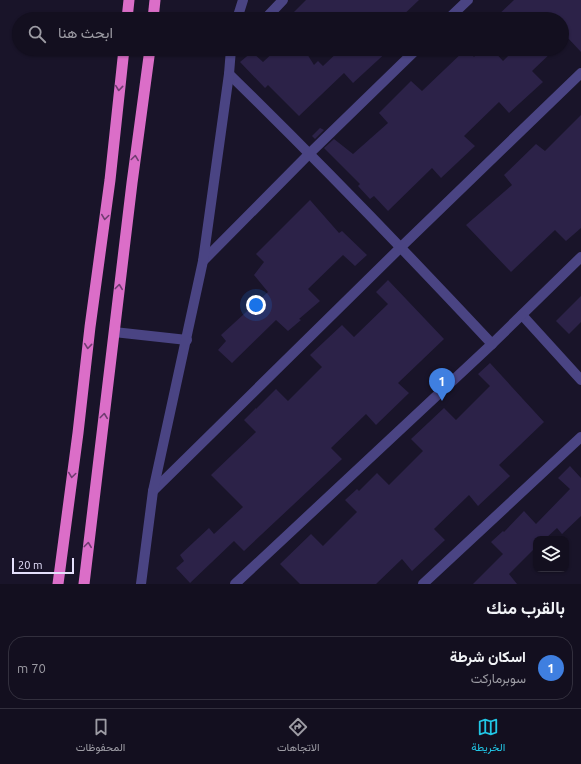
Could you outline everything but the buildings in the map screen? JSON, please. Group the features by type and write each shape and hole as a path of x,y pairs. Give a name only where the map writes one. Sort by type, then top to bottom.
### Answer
{"highway":[{"path":"128,12 129,0"},
{"path":"154,12 155,0"},
{"path":"58,584 110,180 123,56"},
{"path":"84,584 132,183 149,56"}],"street":[{"path":"239,12 243,0"},
{"path":"272,12 283,0"},
{"path":"455,12 468,0"},
{"path":"141,584 153,491 203,261 231,56"},
{"path":"203,261 310,153 410,56"},
{"path":"153,491 401,247 581,73"},
{"path":"229,74 310,153 492,344"},
{"path":"235,584 492,344 581,257"},
{"path":"522,315 581,380"},
{"path":"114,332 187,340"},
{"path":"424,584 581,437"}],"place":[{"name":"اسكان شرطة","path":"442,401"}]}
